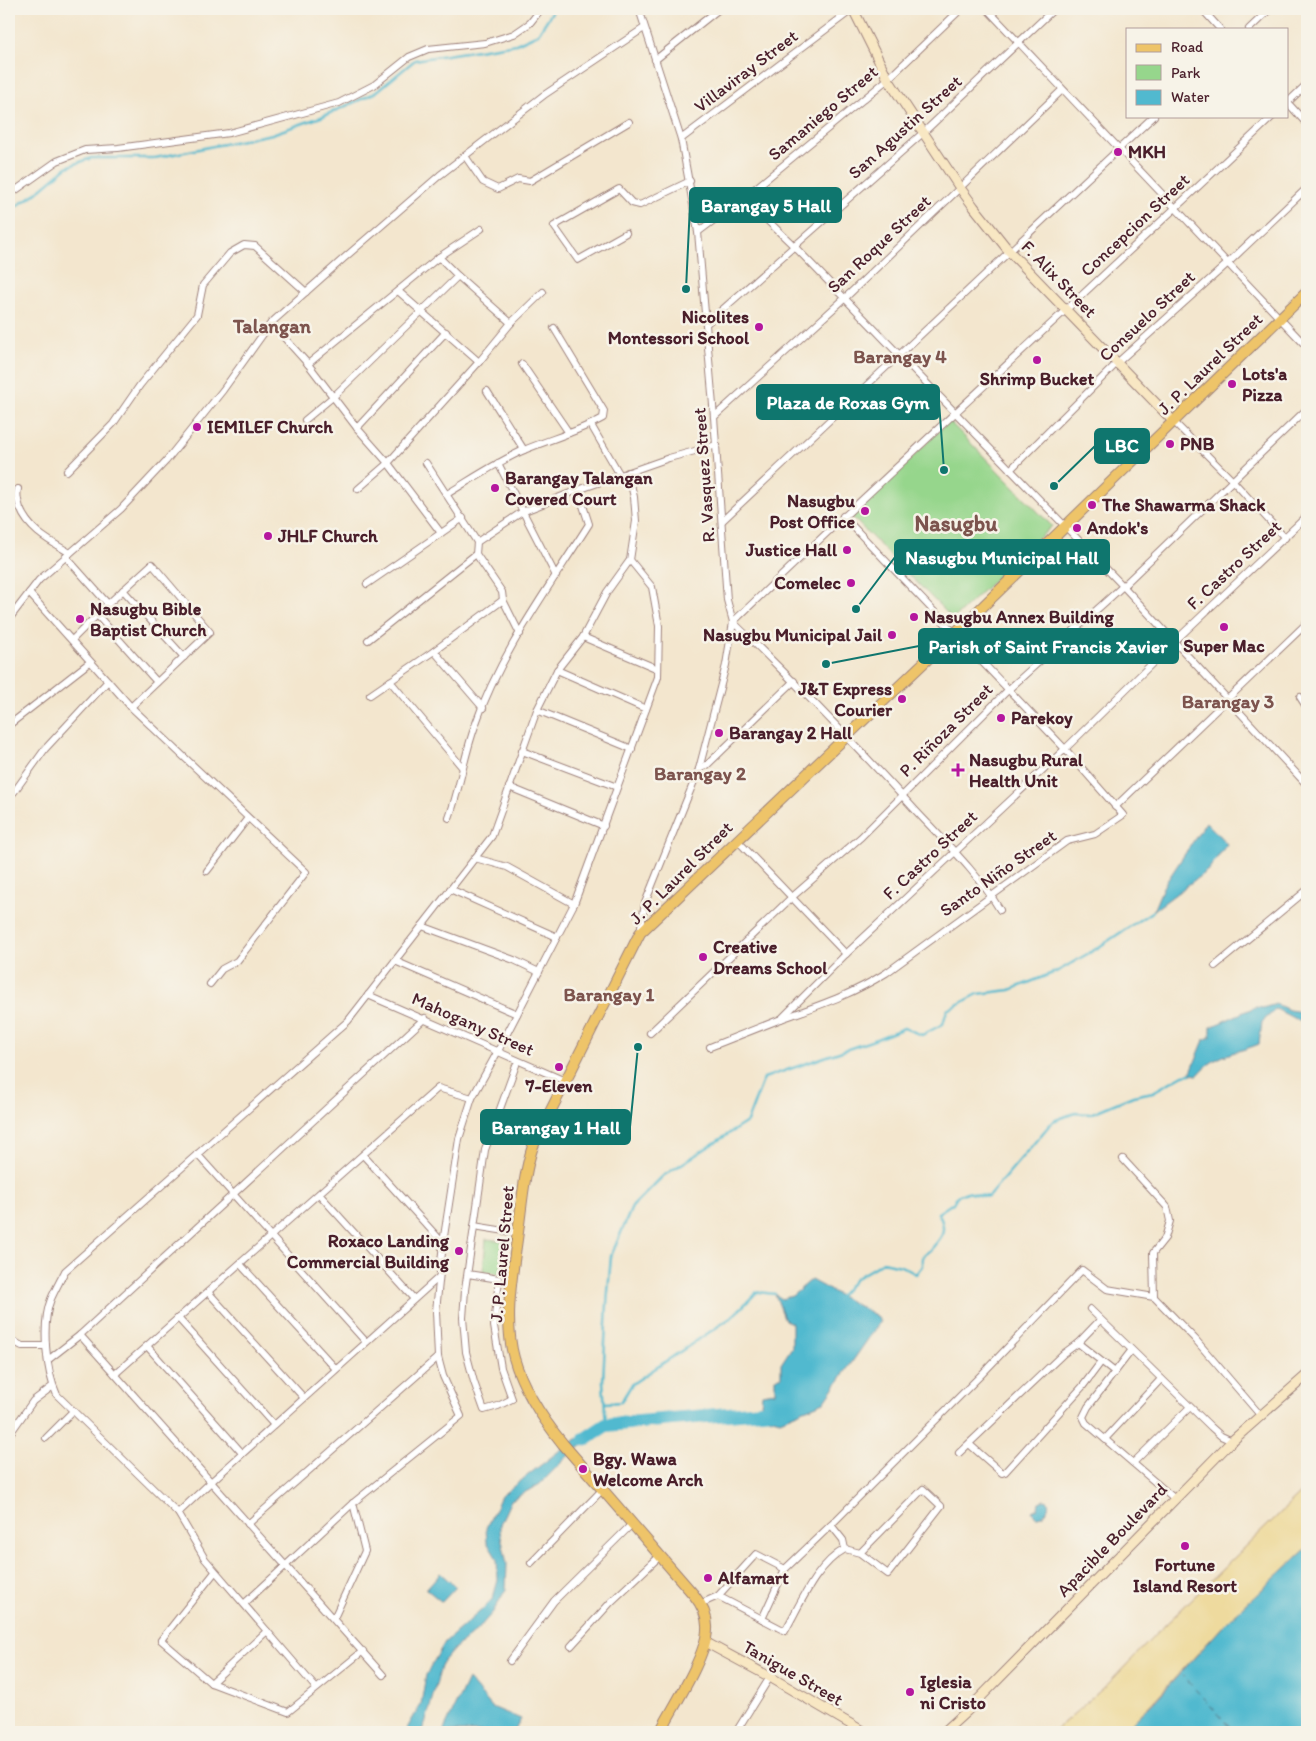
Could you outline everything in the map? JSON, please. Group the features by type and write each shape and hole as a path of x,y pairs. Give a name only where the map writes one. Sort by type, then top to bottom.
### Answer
{"main road":[{"name":"J. P. Laurel Street","path":"660,1732 696,1667 708,1629 705,1613 700,1604 660,1556 574,1458 552,1430 525,1388 514,1356 509,1318 518,1233 529,1157 533,1146 640,933 1174,422 1307,292"}],"street":[{"path":"9,195 57,161 85,150 118,148 229,133 339,103 374,85 409,57 428,49 484,43 514,34 530,23 541,9"},
{"name":"R. Vasquez Street","path":"639,9 681,139 698,232 727,600 733,622 726,665 699,769 645,903 640,933"},
{"path":"655,60 719,9"},
{"name":"F. Alix Street","path":"853,9 888,79 960,188 1009,251 1233,481 1285,538"},
{"name":"Villaviray Street","path":"681,139 853,9"},
{"name":"Samaniego Street","path":"698,232 747,195 888,79 961,9"},
{"path":"987,9 1307,347"},
{"name":"San Agustin Street","path":"706,324 924,132 1054,9"},
{"path":"1202,9 1219,28"},
{"path":"1250,28 1270,9"},
{"path":"9,619 40,580 121,509 166,461 223,390 271,323 432,182 544,95 644,28"},
{"path":"1288,102 1307,84"},
{"name":"San Roque Street","path":"714,418 844,299 1062,90"},
{"path":"1288,104 1307,124"},
{"path":"722,521 1152,118"},
{"name":"Concepcion Street","path":"733,622 843,516 1271,118"},
{"path":"465,156 483,182 498,189 518,179 530,182 629,122"},
{"path":"626,234 578,260 554,226 619,190 632,203 640,205 690,181"},
{"name":"Consuelo Street","path":"1010,470 1118,363 1307,188"},
{"path":"747,195 768,221 1123,586 1307,785"},
{"path":"308,364 439,257 481,229"},
{"path":"67,471 113,424 140,385 197,315 203,284 230,253 244,245 255,246 306,292"},
{"path":"439,257 511,323"},
{"path":"305,420 334,396 458,276"},
{"path":"398,291 479,362"},
{"path":"358,489 388,463 479,362 511,323 543,292"},
{"path":"271,323 334,396 357,428 388,463 441,533"},
{"path":"447,494 498,463 524,450 591,425 603,418 604,411 554,328"},
{"path":"357,428 446,332"},
{"path":"522,364 569,433"},
{"path":"487,391 524,450"},
{"name":"P. Riñoza Street","path":"650,1033 791,898 861,836 1009,689 1123,586 1307,409"},
{"path":"591,425 620,475"},
{"path":"477,542 522,512 628,472 716,445"},
{"path":"498,463 556,576"},
{"path":"426,464 477,542 476,554 502,592 503,600 520,634"},
{"path":"316,1688 244,1603 215,1572 205,1559 178,1513 57,1395 53,1386 46,1346 50,1300 65,1272 348,1021 492,836 537,710 557,670 583,637 607,592 630,560 636,521 634,497 628,472"},
{"path":"18,488 16,496 24,518 37,532 68,555 108,604"},
{"path":"449,818 475,725 506,656 589,524 578,490"},
{"path":"843,516 1009,689 1065,749 1115,807 1307,623"},
{"name":"F. Castro Street","path":"710,1047 781,1019 846,954 1065,749 1307,516"},
{"path":"366,584 462,518"},
{"path":"368,640 476,554"},
{"path":"244,1603 353,1503 461,1416 443,1376 438,1357 436,1311 442,1243 459,1139 472,1098 498,1052 574,904 658,677 659,626 652,587 630,560"},
{"path":"72,640 152,564 210,632 131,707"},
{"path":"123,590 184,657"},
{"path":"29,593 131,707 306,872 236,961 222,970 210,984"},
{"path":"370,695 503,600"},
{"path":"97,615 157,682"},
{"path":"733,622 794,681 902,795 991,895 1000,910"},
{"path":"583,637 658,669"},
{"path":"434,651 483,708"},
{"path":"9,725 90,662"},
{"path":"557,670 646,709"},
{"path":"390,681 462,767"},
{"path":"699,769 707,766 794,681"},
{"path":"9,784 14,792 45,749 108,682"},
{"path":"1300,697 1307,708"},
{"path":"537,710 632,749"},
{"path":"522,751 617,787"},
{"path":"509,787 604,826"},
{"name":"Santo Niño Street","path":"781,1019 843,997 886,973 1066,842 1095,834 1123,815 1115,807"},
{"path":"207,871 248,818"},
{"path":"737,840 846,954"},
{"path":"475,858 507,867 574,904"},
{"path":"450,889 557,937"},
{"path":"1215,966 1307,890"},
{"path":"422,926 514,960 539,972"},
{"path":"395,961 517,1014"},
{"name":"Mahogany Street","path":"368,995 566,1081"},
{"path":"48,1360 80,1335 424,1018"},
{"path":"468,1274 499,1279 494,1326 501,1368 512,1399 484,1410 466,1352 463,1318 468,1274 474,1226 485,1150 516,1065"},
{"path":"115,1374 438,1088 472,1098"},
{"path":"197,1154 366,1342"},
{"path":"363,1155 442,1243"},
{"path":"1123,1158 1167,1207 1170,1222 1164,1238 1153,1253 1154,1297"},
{"path":"319,1194 414,1299"},
{"path":"474,1226 518,1233"},
{"path":"240,1264 336,1370"},
{"path":"762,1619 785,1569 981,1375 1082,1270 1107,1289 1154,1297 1195,1339 1261,1416"},
{"path":"178,1513 242,1453 438,1278"},
{"path":"208,1292 304,1398"},
{"path":"1090,1309 1221,1436 1232,1441"},
{"path":"178,1318 274,1425"},
{"path":"959,1453 1063,1354 1078,1343 1100,1320"},
{"path":"80,1335 383,1675"},
{"path":"9,1339 22,1346 46,1346"},
{"path":"1078,1343 1115,1372"},
{"path":"147,1346 242,1453"},
{"path":"1131,1350 1088,1407 1083,1418 1086,1423 1175,1498"},
{"path":"248,1524 438,1357"},
{"path":"969,1444 1002,1473 1005,1472 1084,1386 1101,1362"},
{"name":"Apacible Boulevard","path":"944,1732 967,1711 1232,1441 1307,1375"},
{"path":"1105,1439 1161,1379"},
{"path":"9,1435 33,1401 53,1386"},
{"path":"1133,1463 1190,1407"},
{"path":"46,1438 73,1411"},
{"path":"718,1596 785,1631 820,1571 835,1555 845,1550 860,1554 888,1574 941,1506 923,1489 860,1554"},
{"path":"531,1562 602,1490"},
{"path":"334,1618 365,1551 353,1503"},
{"path":"510,1661 554,1601 632,1524"},
{"path":"831,1525 843,1540 845,1550"},
{"path":"700,1604 718,1596 756,1554 785,1569"},
{"path":"571,1646 611,1602 660,1556"},
{"path":"215,1572 161,1640 211,1683 288,1712 362,1651"},
{"path":"211,1683 267,1631"},
{"name":"Tanigue Street","path":"705,1642 770,1677 864,1732"},
{"path":"736,1732 770,1677"}],"green space":[{"path":"949,421 1052,526 953,619 852,517"},
{"path":"486,1239 505,1241 501,1274 483,1271"}],"sand":[{"path":"1307,1487 1307,1548 1227,1622 1133,1723 1123,1732 1053,1732 1108,1684 1160,1630"}],"water":[{"path":"1206,822 1227,844 1208,870 1153,911 1163,887"},
{"path":"1307,1000 1307,1018 1301,1022 1276,1009 1262,1022 1259,1044 1219,1058 1198,1075 1190,1074 1204,1040 1211,1037 1211,1027 1255,1007 1263,1008 1276,1004 1289,1010 1302,1012"},
{"path":"811,1280 877,1316 880,1322 824,1402 780,1420 769,1417 761,1405 762,1394 775,1392 775,1378 781,1377 781,1364 792,1347 792,1323 785,1320 775,1294 782,1299 792,1296"},
{"path":"592,1429 603,1430 567,1457 540,1484 511,1500 500,1524 507,1564 506,1589 493,1612 442,1663 426,1721 421,1732 405,1732 421,1704 426,1675 445,1642 493,1598 498,1580 497,1559 487,1542 486,1528 501,1496 559,1451"},
{"path":"1048,1501 1047,1510 1042,1516 1036,1517 1032,1511 1038,1508 1039,1502"},
{"path":"1307,1548 1307,1732 1123,1732 1154,1702 1227,1622"},
{"path":"440,1573 456,1587 442,1602 426,1589"},
{"path":"468,1679 492,1707 521,1719 514,1732 443,1732"}],"waterway":[{"path":"9,211 35,194 67,167 91,158 155,158 272,134 321,117 375,93 415,60 516,44 538,34 554,9"},
{"path":"606,1425 603,1381 611,1256 632,1207 663,1176 747,1122 764,1078 904,1028 922,1035 943,1024 947,1010 978,994 1010,990 1058,971 1096,949 1153,911"},
{"path":"839,1297 856,1278 883,1262 901,1266 916,1274 922,1266 922,1258 937,1243 943,1233 942,1220 938,1213 953,1203 957,1196 967,1192 988,1197 1053,1121 1075,1113 1090,1114 1133,1096 1153,1092 1183,1075 1190,1074"},
{"path":"605,1403 621,1402 632,1384 732,1317 757,1292 775,1294"},
{"path":"585,1439 606,1425 784,1409"}],"ferry route":[{"path":"1180,1673 1235,1732"}],"place":[{"name":"MKH","path":"1118,152"},
{"name":"Barangay 5 Hall","path":"686,289"},
{"name":"Nicolites Montessori School","path":"759,327"},
{"name":"Shrimp Bucket","path":"1037,360"},
{"name":"Lots'a Pizza","path":"1232,384"},
{"name":"IEMILEF Church","path":"197,427"},
{"name":"PNB","path":"1170,444"},
{"name":"Plaza de Roxas Gym","path":"944,470"},
{"name":"LBC","path":"1054,486"},
{"name":"Barangay Talangan Covered Court","path":"495,488"},
{"name":"The Shawarma Shack","path":"1092,505"},
{"name":"Nasugbu Post Office","path":"865,511"},
{"name":"Andok's","path":"1077,528"},
{"name":"JHLF Church","path":"268,536"},
{"name":"Justice Hall","path":"847,550"},
{"name":"Comelec","path":"851,583"},
{"name":"Nasugbu Municipal Hall","path":"856,609"},
{"name":"Nasugbu Annex Building","path":"914,617"},
{"name":"Nasugbu Bible Baptist Church","path":"80,619"},
{"name":"Super Mac","path":"1224,627"},
{"name":"Nasugbu Municipal Jail","path":"892,635"},
{"name":"Parish of Saint Francis Xavier","path":"826,664"},
{"name":"J&T Express Courier","path":"902,699"},
{"name":"Parekoy","path":"1001,718"},
{"name":"Barangay 2 Hall","path":"719,733"},
{"name":"Nasugbu Rural Health Unit","path":"958,770"},
{"name":"Creative Dreams School","path":"703,957"},
{"name":"Barangay 1 Hall","path":"638,1047"},
{"name":"7-Eleven","path":"559,1067"},
{"name":"Roxaco Landing Commercial Building","path":"459,1251"},
{"name":"Bgy. Wawa Welcome Arch","path":"583,1469"},
{"name":"Fortune Island Resort","path":"1185,1546"},
{"name":"Alfamart","path":"708,1578"},
{"name":"Iglesia ni Cristo","path":"910,1692"}],"district":[{"name":"Talangan","path":"272,326"},
{"name":"Barangay 4","path":"900,356"},
{"name":"Nasugbu","path":"956,523"},
{"name":"Barangay 3","path":"1228,701"},
{"name":"Barangay 2","path":"700,773"},
{"name":"Barangay 1","path":"609,994"}]}
